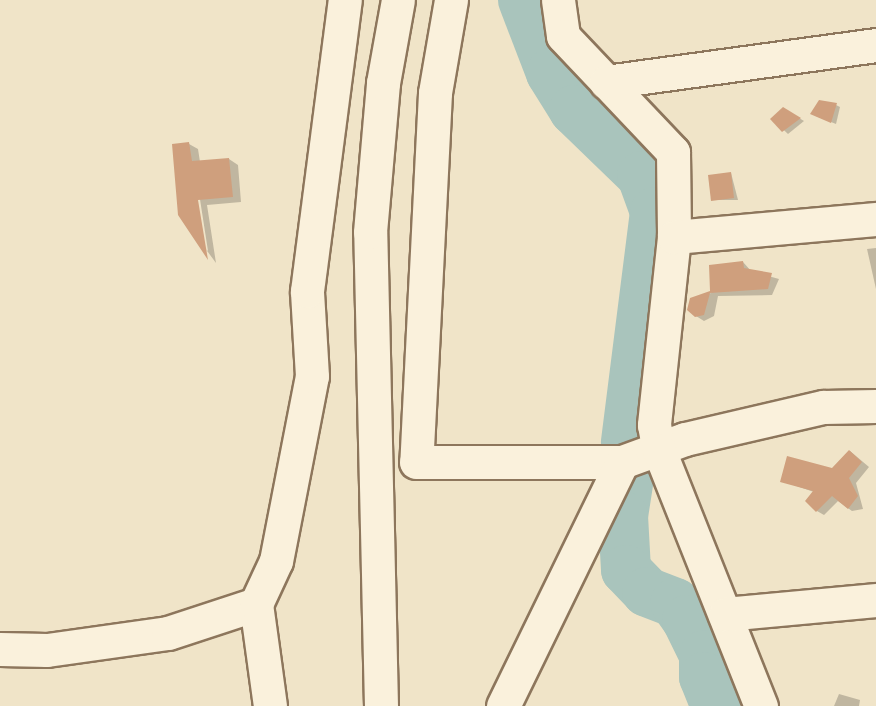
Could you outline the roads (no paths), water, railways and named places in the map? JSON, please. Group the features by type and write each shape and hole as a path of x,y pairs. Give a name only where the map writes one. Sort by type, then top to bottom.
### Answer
{"street":[{"path":"270,706 256,604 276,561 312,376 307,291 345,0"},
{"path":"381,706 370,232 383,83 398,0"},
{"path":"451,0 435,93 416,462 622,462 658,450 823,407 876,406"},
{"path":"558,0 563,36 673,152 674,237 654,425 658,450 761,706"},
{"path":"606,82 876,45"},
{"path":"674,237 876,219"},
{"path":"503,706 622,462"},
{"path":"725,614 876,600"},
{"path":"0,649 47,650 168,633 256,604"}],"waterway":[{"path":"523,0 551,73 574,110 642,176 655,212 626,442"},
{"path":"630,471 623,516 626,570 647,592 675,603 687,620 704,655 704,677 716,706"}]}
